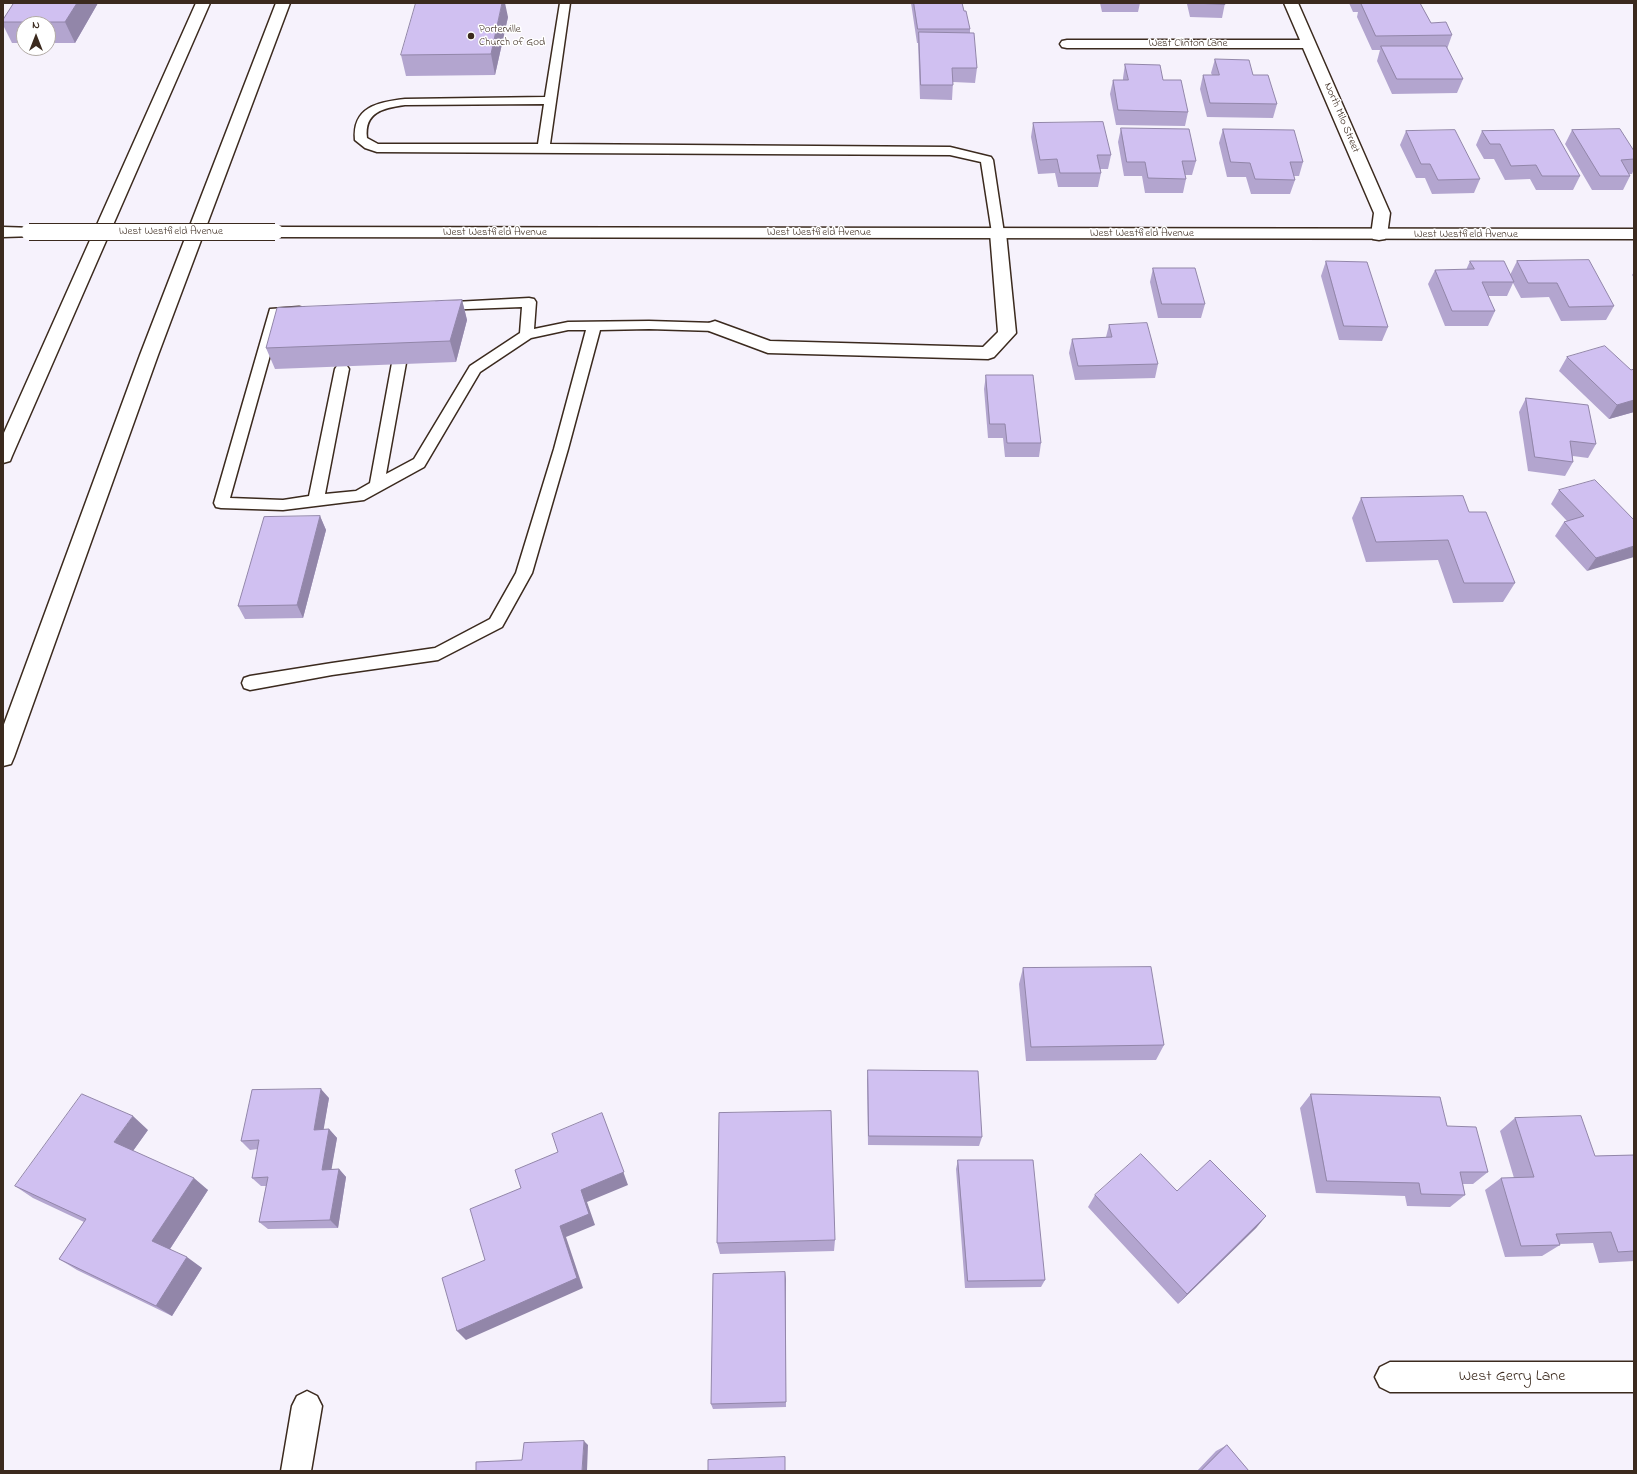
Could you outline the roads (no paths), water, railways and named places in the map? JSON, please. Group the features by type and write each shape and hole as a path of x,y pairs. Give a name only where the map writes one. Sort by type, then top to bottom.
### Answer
{"main road":[{"path":"3,456 203,3"},
{"path":"3,757 146,362 283,3"},
{"name":"North Milo Street","path":"1291,3 1382,213 1380,235"},
{"name":"West Clinton Lane","path":"1068,44 1308,44"},
{"name":"West Westfield Avenue","path":"3,232 1380,235 1634,234"},
{"path":"715,327 768,347 988,353 1007,333 998,234"},
{"name":"West Gerry Lane","path":"1390,1377 1634,1377"},
{"path":"296,1471 307,1406"}],"lane":[{"path":"543,148 564,3"},
{"path":"550,100 405,102 388,104 375,109 366,116 359,131 361,140 376,148 950,151 986,160 998,234"},
{"path":"426,306 529,302 527,335"},
{"path":"315,311 275,312 221,503 283,505 359,496 419,463 475,369 527,335 568,326 649,325 715,327"},
{"path":"250,683 438,654 496,623 524,573 561,449 594,326"},
{"path":"377,486 400,363"},
{"path":"316,500 342,369"}],"place":[{"name":"Porterville Church of God","path":"471,36"}]}
